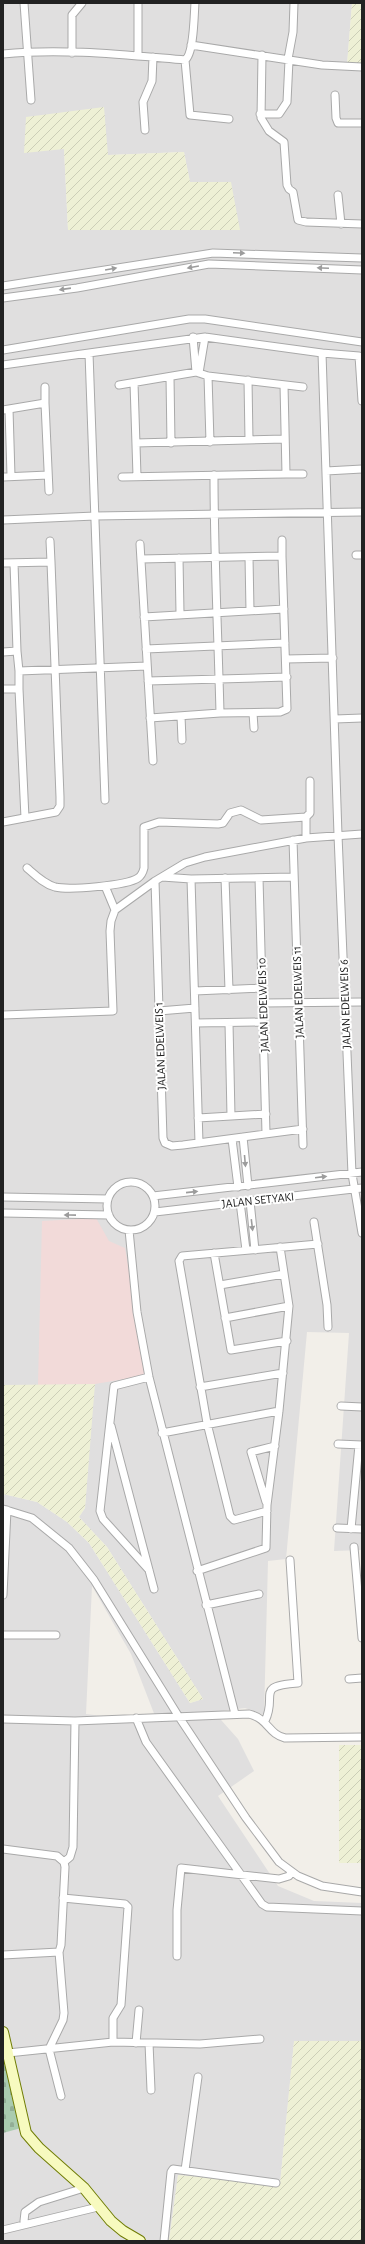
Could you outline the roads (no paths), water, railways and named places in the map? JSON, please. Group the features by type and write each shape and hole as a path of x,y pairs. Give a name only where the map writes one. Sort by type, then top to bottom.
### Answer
{"street":[{"path":"24,3 26,52 31,100"},
{"path":"72,53 72,15 82,3"},
{"path":"138,3 138,56"},
{"path":"196,3 189,56 185,60 190,115 229,119"},
{"path":"260,114 279,114 286,105 289,59 293,32 294,3"},
{"path":"191,45 322,65 362,67"},
{"path":"3,54 26,52 72,53 185,60"},
{"path":"262,55 260,114 263,123 269,131 284,142 287,185 293,192 299,222 362,224"},
{"path":"145,130 143,102 152,81 153,57"},
{"path":"335,95 336,118 338,123 362,123"},
{"path":"338,195 341,224"},
{"path":"3,286 213,253 362,258"},
{"path":"176,258 180,270"},
{"path":"3,298 209,264 362,270"},
{"path":"3,350 189,319 205,319 362,342"},
{"path":"198,372 205,337"},
{"path":"3,364 205,337 322,353 357,354 359,356 361,371 362,401"},
{"path":"193,338 198,372"},
{"path":"89,353 102,668 105,800"},
{"name":"JALAN EDELWEIS 6","path":"322,353 338,835 352,1174 362,1233"},
{"path":"119,385 198,372 208,376 303,387"},
{"path":"208,376 210,442"},
{"path":"170,377 171,443"},
{"path":"248,380 249,440"},
{"path":"134,383 137,476"},
{"path":"284,385 286,474"},
{"path":"45,387 49,491"},
{"path":"45,403 6,410 7,477 48,475"},
{"path":"136,443 285,439"},
{"path":"326,471 362,469"},
{"path":"122,476 303,474"},
{"path":"214,475 220,713"},
{"path":"3,520 95,516 362,512"},
{"path":"150,718 220,713 280,712 287,709 282,540"},
{"path":"3,822 56,812 60,806 50,541"},
{"path":"140,544 153,761"},
{"path":"141,559 282,556"},
{"path":"249,557 250,611"},
{"path":"179,558 180,613"},
{"path":"3,563 51,562"},
{"path":"14,563 25,818"},
{"path":"144,617 180,613 217,613 284,609"},
{"path":"146,649 285,643"},
{"path":"3,652 17,651"},
{"path":"286,659 333,658"},
{"path":"19,671 147,666"},
{"path":"148,681 287,677"},
{"path":"3,689 19,689"},
{"path":"253,713 254,728"},
{"path":"180,716 182,740"},
{"path":"335,719 362,718"},
{"path":"306,838 306,817 310,813 310,781"},
{"path":"139,878 144,868 144,827 150,824 158,822 218,824 223,823 230,813 241,810 261,820 306,817"},
{"path":"3,1015 113,1011 110,931 111,921 115,910 146,887 176,868 195,859 293,840 362,834"},
{"name":"JALAN EDELWEIS 11","path":"293,840 303,1145"},
{"path":"27,868 43,881 55,887 105,886 139,878"},
{"path":"158,879 294,877"},
{"path":"139,878 146,887"},
{"path":"225,878 229,990"},
{"name":"JALAN EDELWEIS 10","path":"258,878 266,1133"},
{"name":"JALAN EDELWEIS 1","path":"158,879 159,1011 163,1138 165,1143 172,1146 303,1129"},
{"path":"191,879 199,1143"},
{"path":"105,886 115,910"},
{"path":"195,991 262,988"},
{"path":"263,1003 362,1002"},
{"path":"159,1011 195,1008"},
{"path":"196,1023 263,1022"},
{"path":"229,1023 231,1116"},
{"path":"198,1118 266,1114"},
{"path":"243,1137 248,1186"},
{"path":"232,1139 238,1187"},
{"path":"153,1196 362,1172"},
{"path":"132,1182 144,1186 153,1196 155,1212 146,1226 129,1230 117,1226 109,1216 108,1199 112,1191 119,1186 132,1182"},
{"name":"JALAN SETYAKI","path":"155,1212 362,1188"},
{"path":"3,1198 108,1199"},
{"path":"250,1201 255,1250"},
{"path":"240,1202 246,1250"},
{"path":"3,1213 109,1216"},
{"path":"314,1222 328,1327"},
{"path":"129,1230 137,1312 149,1377 197,1571 235,1714"},
{"path":"267,1508 234,1520 232,1519 207,1423 179,1261 182,1256 318,1244"},
{"path":"197,1571 266,1548 267,1508 287,1341 288,1306 280,1247"},
{"path":"214,1253 231,1350 287,1341"},
{"path":"220,1285 284,1274"},
{"path":"225,1318 288,1306"},
{"path":"200,1387 283,1373"},
{"path":"149,1377 114,1386 100,1515 149,1570"},
{"path":"341,1406 362,1407"},
{"path":"162,1433 207,1423 279,1411"},
{"path":"110,1422 154,1589"},
{"path":"338,1444 360,1445 351,1529"},
{"path":"267,1508 251,1452 275,1446"},
{"path":"3,1594 5,1510 21,1513 37,1521 69,1548 94,1580 246,1818 279,1862 291,1872 322,1886 362,1892"},
{"path":"337,1528 362,1529"},
{"path":"354,1547 362,1638"},
{"path":"265,1721 268,1714 268,1700 273,1688 279,1684 298,1683 290,1560"},
{"path":"206,1605 259,1594"},
{"path":"3,1635 56,1635"},
{"path":"349,1679 362,1678"},
{"path":"3,1719 40,1722 249,1714 265,1721 277,1736 285,1738 362,1737"},
{"path":"136,1718 146,1742 262,1904 267,1907 362,1911"},
{"path":"64,1862 70,1858 73,1847 75,1721"},
{"path":"3,1849 57,1856 64,1862 62,1945 59,1952 64,2013 63,2020 49,2049 61,2096"},
{"path":"177,1956 180,1869 184,1867 279,1879 289,1876 291,1872"},
{"path":"64,1898 125,1904 128,1907 121,2005 113,2018 113,2042"},
{"path":"3,1956 59,1952"},
{"path":"136,2043 139,2010"},
{"path":"3,2032 26,2133 39,2148 84,2188 98,2207 123,2231 140,2241"},
{"path":"6,2048 49,2049 113,2042 211,2044 260,2039"},
{"path":"149,2043 151,2090"},
{"path":"185,2170 198,2077"},
{"path":"164,2241 170,2172 173,2169 276,2183"},
{"path":"24,2221 25,2212 32,2206 84,2188"},
{"path":"3,2230 98,2207"}]}
